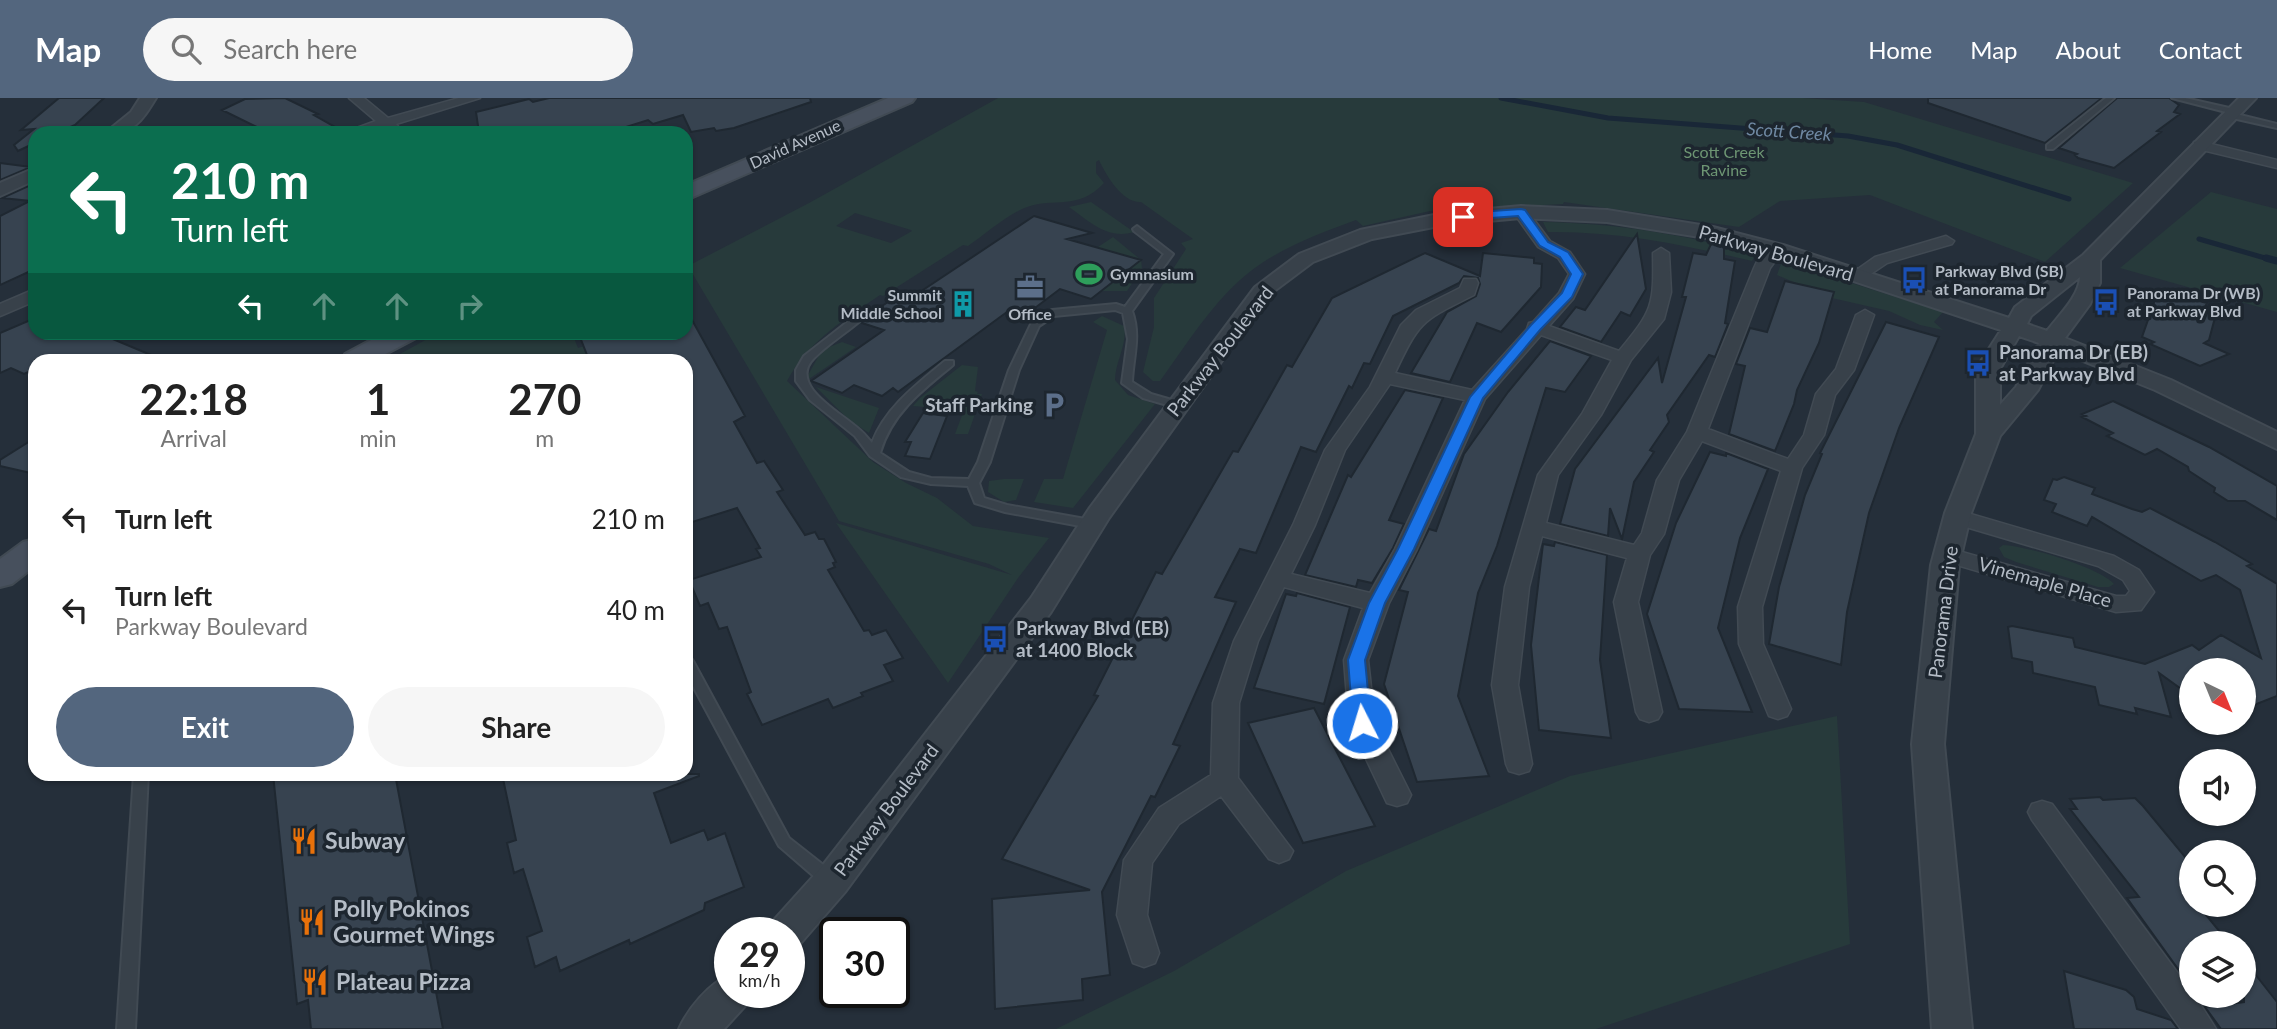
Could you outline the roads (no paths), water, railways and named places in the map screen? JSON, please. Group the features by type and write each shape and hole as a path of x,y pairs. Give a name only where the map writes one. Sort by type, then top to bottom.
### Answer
{"main road":[{"name":"David Avenue","path":"693,190 905,98"},
{"path":"366,354 392,340"},
{"path":"0,548 28,536"},
{"path":"0,576 28,555"}],"street":[{"path":"123,126 137,115 148,98"},
{"path":"356,98 389,126"},
{"path":"372,126 473,98"},
{"name":"Panorama Drive","path":"1952,1029 1928,744 1948,555 1957,517 1988,434 1988,369 2023,312 2090,259 2248,98"},
{"path":"2199,145 2277,164"},
{"path":"0,190 28,176"},
{"path":"1396,795 1362,723 1356,660 1377,603 1406,549 1476,397 1535,327 1567,295 1577,274 1564,255 1544,244 1521,212"},
{"name":"Parkway Boulevard","path":"800,917 832,881 1041,605 1091,524 1262,291 1306,258 1367,234 1444,219 1521,212 1641,220 1713,233 1776,249 2052,341 2163,385 2277,442"},
{"path":"1856,276 1881,260 1946,241"},
{"path":"1649,712 1626,602 1639,554 1653,534 1668,480 1697,432 1762,268 1767,257 1776,249"},
{"path":"1519,764 1505,685 1517,587 1548,475 1591,415 1623,358 1655,319 1662,292 1661,253"},
{"path":"1988,434 2026,390 2052,341 2090,283 2090,259"},
{"path":"1279,851 1224,780 1226,703 1246,641 1278,578 1335,450 1385,377 1407,329 1422,314 1468,291 1471,283"},
{"path":"0,311 28,298"},
{"path":"1778,709 1751,644 1750,607 1792,468 1814,435 1826,394 1845,370 1865,315"},
{"path":"1535,327 1623,358"},
{"path":"1385,377 1476,397"},
{"path":"1697,432 1792,468"},
{"name":"Vinemaple Place","path":"1948,555 2116,604 2133,604 2142,592 2132,575 2106,561 1957,517"},
{"path":"1534,527 1639,554"},
{"path":"1278,578 1377,603"},
{"path":"1144,953 1132,915 1138,860 1169,816 1224,780"},
{"path":"2042,812 2200,1029"},
{"path":"699,1029 718,1008"}],"lane":[{"path":"2050,147 2110,98"},
{"path":"2176,98 2277,126"},
{"path":"1127,311 1169,254 1137,229"},
{"path":"1091,524 1005,508 979,500 973,484 984,462 1014,370 1035,324 1052,313 1116,307 1127,311"},
{"path":"1127,311 1134,339 1127,367 1128,383 1147,396 1178,405"},
{"path":"858,318 808,358 801,370 801,382 814,398 859,435 874,454 905,475 931,481 973,484"},
{"path":"874,454 876,443 902,404 949,363"},
{"path":"693,674 784,842 832,881"},
{"path":"126,1029 141,781"}],"waterway":[{"name":"Scott Creek","path":"1501,98 1608,118 1848,136 1897,145 2069,199"},
{"name":"Scott Creek","path":"2199,239 2272,260"},
{"name":"Scott Creek","path":"2266,258 2277,261"}],"place":[{"name":"Gymnasium","path":"1089,274"},
{"name":"Parkway Blvd (SB) at Panorama Dr","path":"1914,280"},
{"name":"Office","path":"1030,287"},
{"name":"Panorama Dr (WB) at Parkway Blvd","path":"2106,302"},
{"name":"Summit Middle School","path":"963,304"},
{"name":"Panorama Dr (EB) at Parkway Blvd","path":"1978,363"},
{"name":"Staff Parking","path":"1054,405"},
{"name":"Parkway Blvd (EB) at 1400 Block","path":"995,639"},
{"name":"Subway","path":"304,841"},
{"name":"Polly Pokinos Gourmet Wings","path":"312,922"},
{"name":"Plateau Pizza","path":"315,982"}],"park label":[{"name":"Scott Creek Ravine","path":"1724,161"}]}
